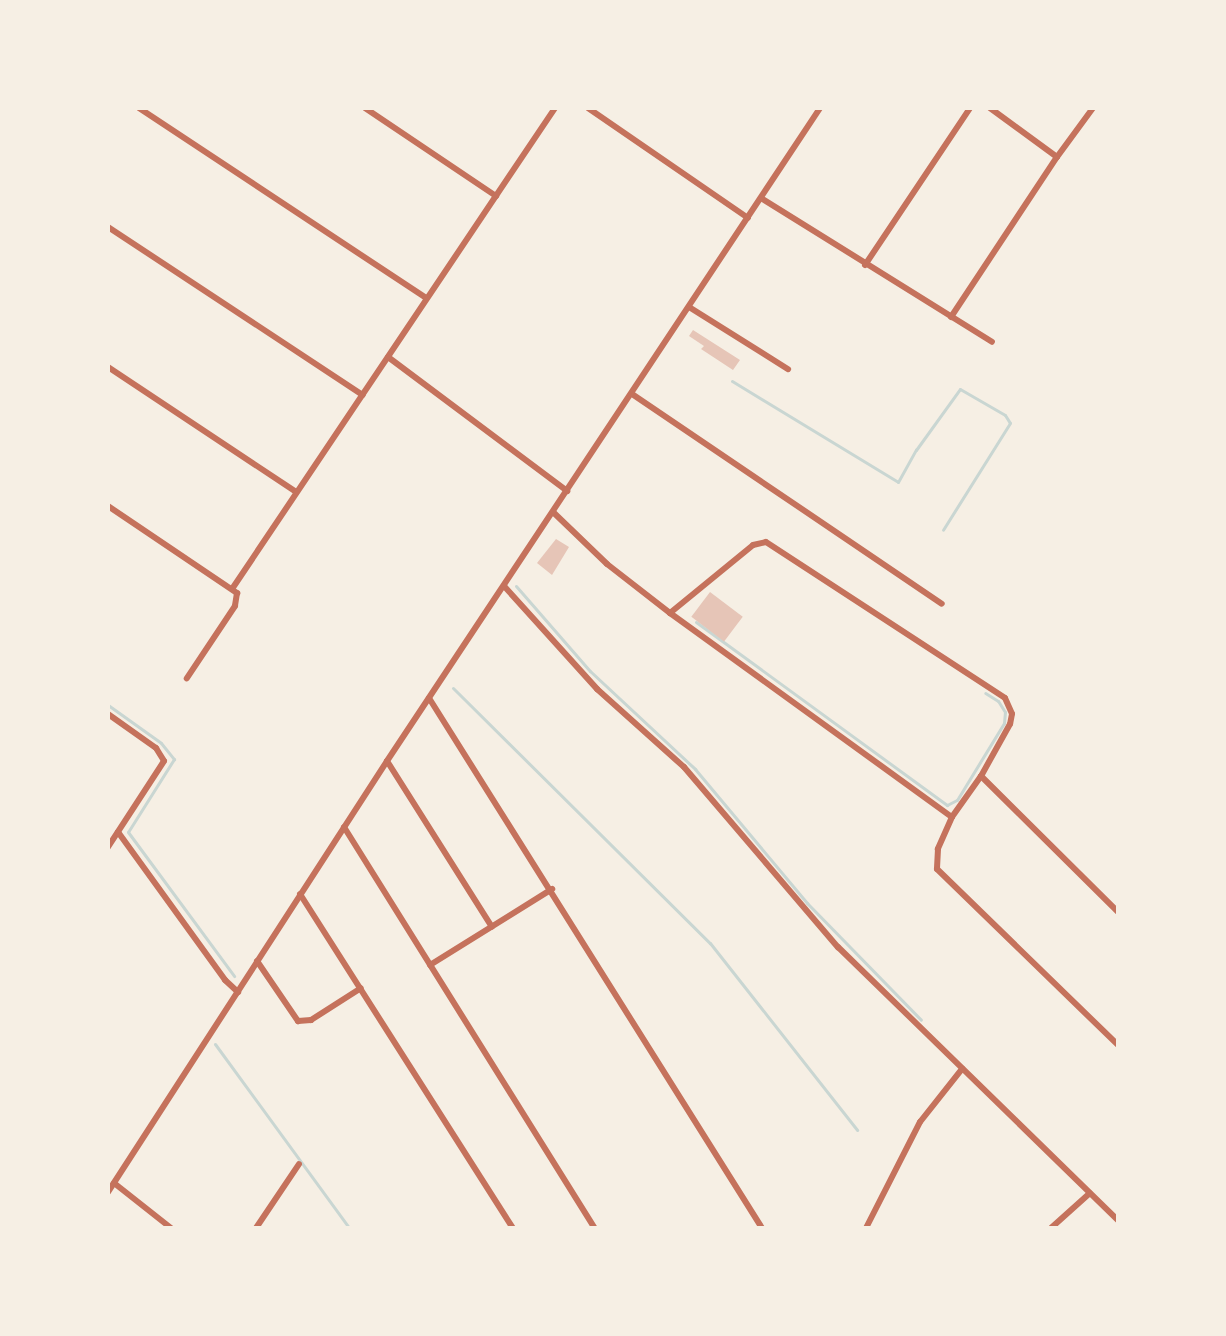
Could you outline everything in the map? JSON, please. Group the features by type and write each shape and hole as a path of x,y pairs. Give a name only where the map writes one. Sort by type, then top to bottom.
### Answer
{"street":[{"path":"139,108 426,298"},
{"path":"365,108 496,196"},
{"path":"232,589 555,108"},
{"path":"588,108 748,218"},
{"path":"108,1192 387,761 820,108"},
{"path":"865,265 970,108"},
{"path":"990,108 1057,157"},
{"path":"951,317 1093,108"},
{"path":"761,198 992,342"},
{"path":"108,227 363,395"},
{"path":"689,307 788,369"},
{"path":"388,357 567,491"},
{"path":"108,367 296,492"},
{"path":"632,394 942,604"},
{"path":"108,506 237,593 235,606 187,678"},
{"path":"553,512 607,564 670,613 952,817"},
{"path":"670,613 753,545 773,544 1009,703 1010,724 981,776 952,817 938,849 937,869 1118,1045"},
{"path":"504,586 597,689 684,767 838,947 1118,1220"},
{"path":"429,698 552,889 762,1228"},
{"path":"108,714 162,754 164,761 108,847"},
{"path":"387,761 492,927"},
{"path":"981,776 1118,912"},
{"path":"344,827 595,1228"},
{"path":"118,832 225,980 238,992"},
{"path":"430,965 552,889"},
{"path":"300,894 513,1228"},
{"path":"257,961 298,1021 311,1020 361,988"},
{"path":"866,1228 920,1122 962,1069"},
{"path":"256,1228 299,1164"},
{"path":"108,1171 171,1228"},
{"path":"1051,1228 1090,1193"}],"building":[{"path":"693,330 740,360 733,370 701,349 704,346 689,336"},
{"path":"556,539 569,547 552,575 537,563"},
{"path":"710,592 743,617 724,641 691,617"}],"waterway":[{"path":"732,381 898,482 916,450 960,389 1005,415 1010,423 943,530"},
{"path":"516,586 590,671 695,769 807,903 921,1020"},
{"path":"696,622 947,805 957,800 1004,723 1005,712 998,701 985,693"},
{"path":"453,688 710,943 857,1130"},
{"path":"108,705 161,743 174,759 128,832 234,976"},
{"path":"215,1044 349,1228"}]}
